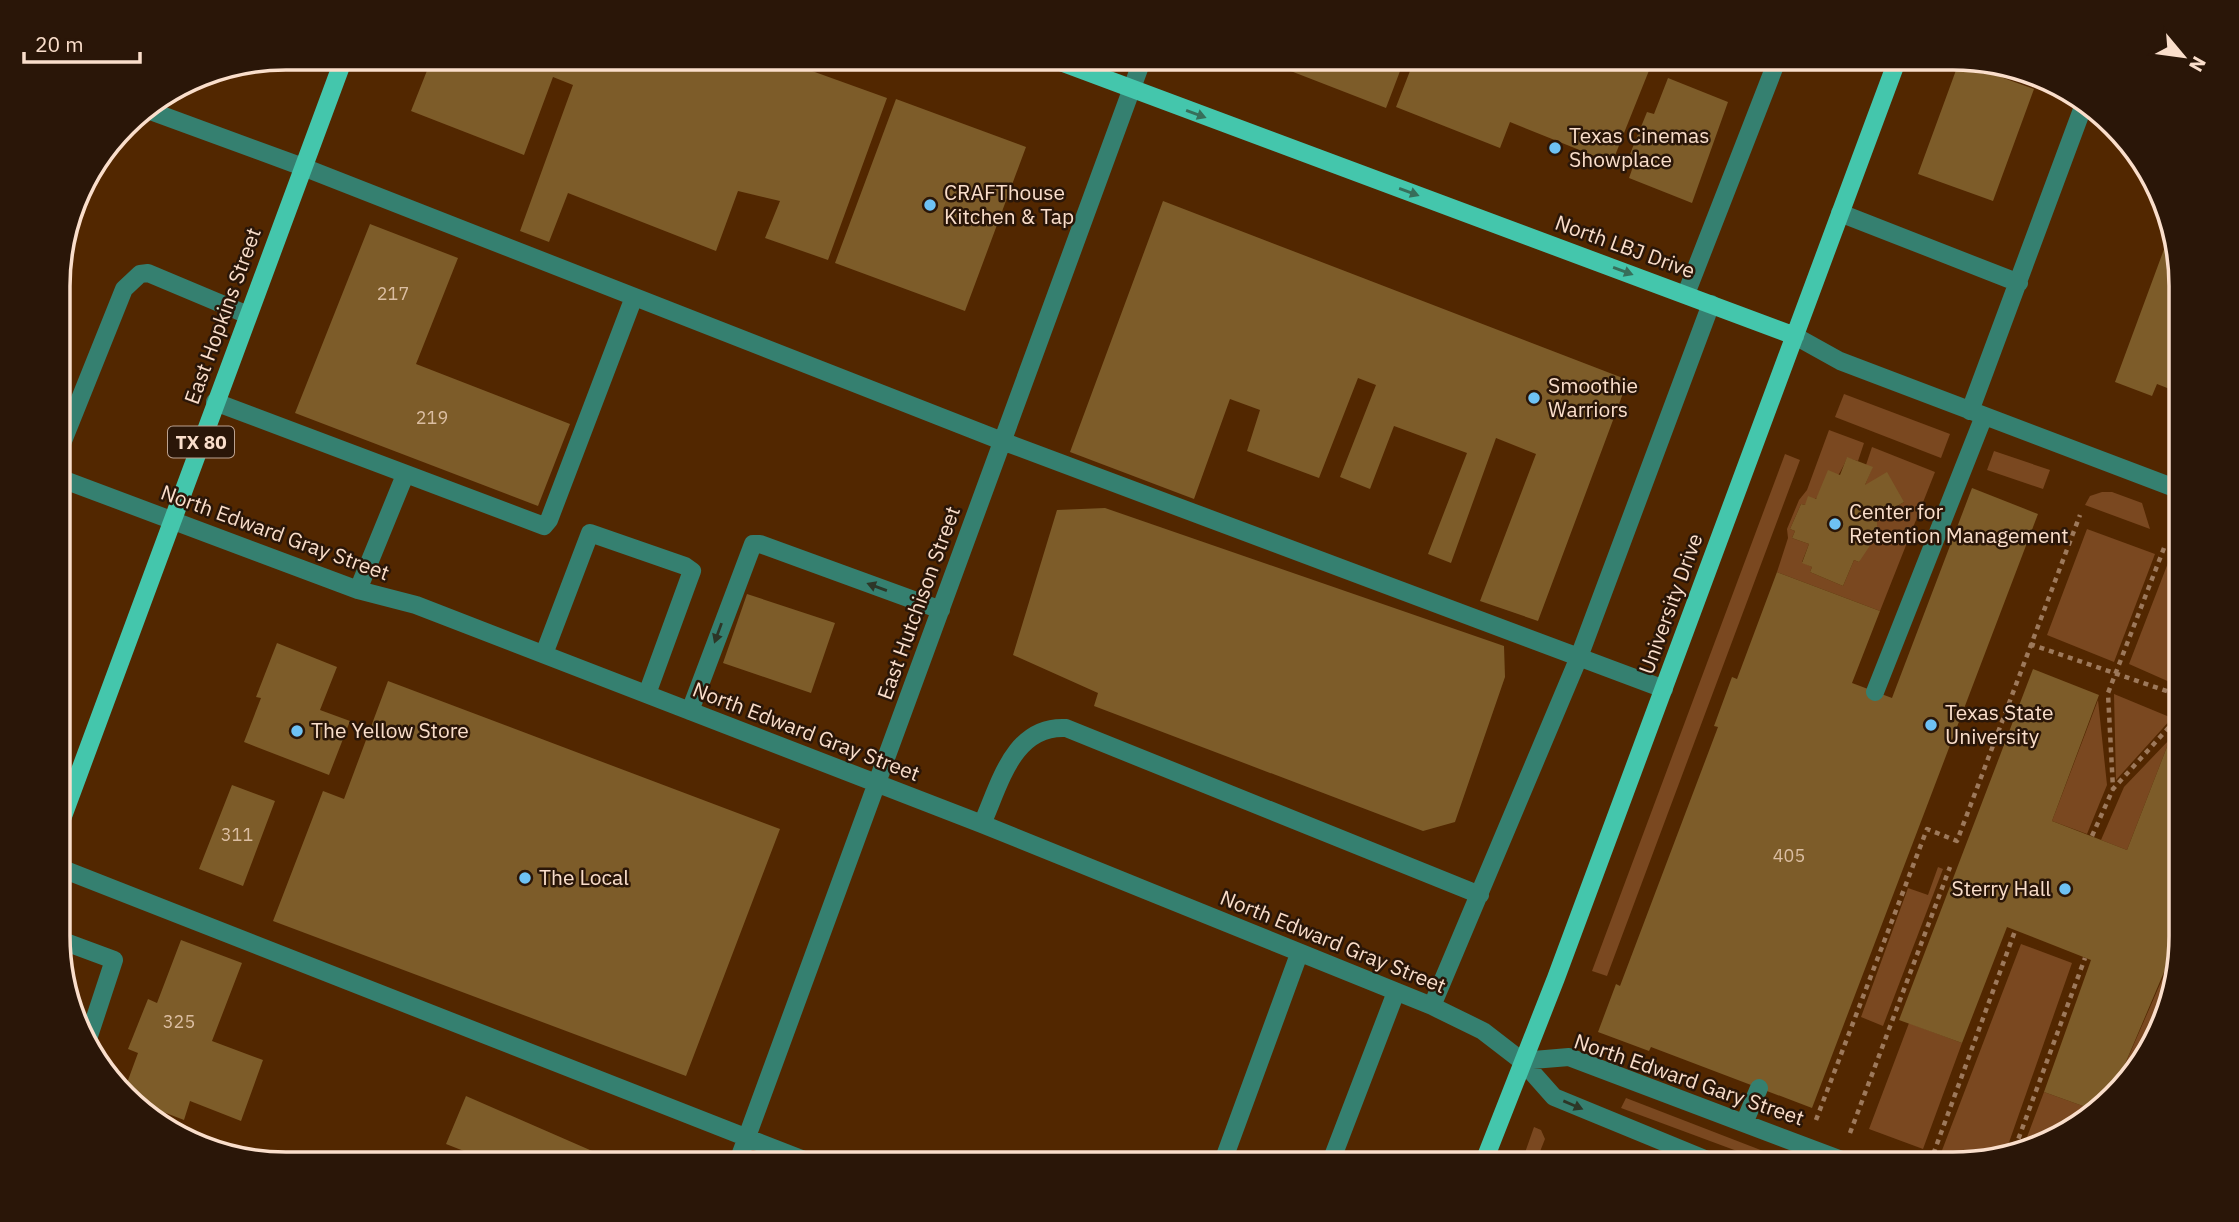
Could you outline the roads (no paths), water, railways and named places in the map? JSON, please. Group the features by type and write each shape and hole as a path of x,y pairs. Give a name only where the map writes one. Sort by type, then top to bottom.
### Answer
{"main road":[{"name":"East Hopkins Street","path":"70,800 339,70"},
{"name":"North LBJ Drive","path":"1081,70 1795,336"},
{"name":"University Drive","path":"1488,1152 1664,689 1894,70"}],"street":[{"name":"East Hutchison Street","path":"742,1152 1139,70"},
{"path":"1686,294 1773,70"},
{"path":"158,113 1002,441 1664,689"},
{"path":"1875,692 1977,414 2019,283 2081,113"},
{"path":"1840,213 2019,283"},
{"path":"70,424 124,289 133,278 148,273 248,315"},
{"path":"215,402 544,526 550,520 634,297"},
{"path":"1432,1006 1579,657 1711,304"},
{"name":"North LBJ Drive","path":"1795,336 1840,361 2169,486"},
{"path":"358,590 405,475"},
{"name":"North Edward Gray Street","path":"70,482 358,590 416,605 982,824 1432,1006 1483,1031 1522,1061"},
{"path":"544,654 590,533 685,566 692,570 647,694"},
{"path":"690,711 753,544 760,544 941,610"},
{"path":"982,824 1018,746 1048,727 1066,729 1480,895"},
{"path":"70,872 783,1152"},
{"path":"71,944 114,960 91,1029"},
{"path":"1226,1152 1299,954"},
{"path":"1335,1152 1396,992"},
{"name":"North Edward Gary Street","path":"1522,1061 1569,1058 1745,1121 1822,1152"},
{"path":"1522,1061 1554,1097 1688,1152"},
{"path":"1745,1121 1759,1088"}],"place":[{"name":"Texas Cinemas Showplace","path":"1555,148"},
{"name":"CRAFThouse Kitchen & Tap","path":"930,205"},
{"name":"Smoothie Warriors","path":"1534,398"},
{"name":"Center for Retention Management","path":"1835,524"},
{"name":"Texas State University","path":"1931,725"},
{"name":"The Yellow Store","path":"297,731"},
{"name":"The Local","path":"525,878"},
{"name":"Sterry Hall","path":"2065,889"}]}
